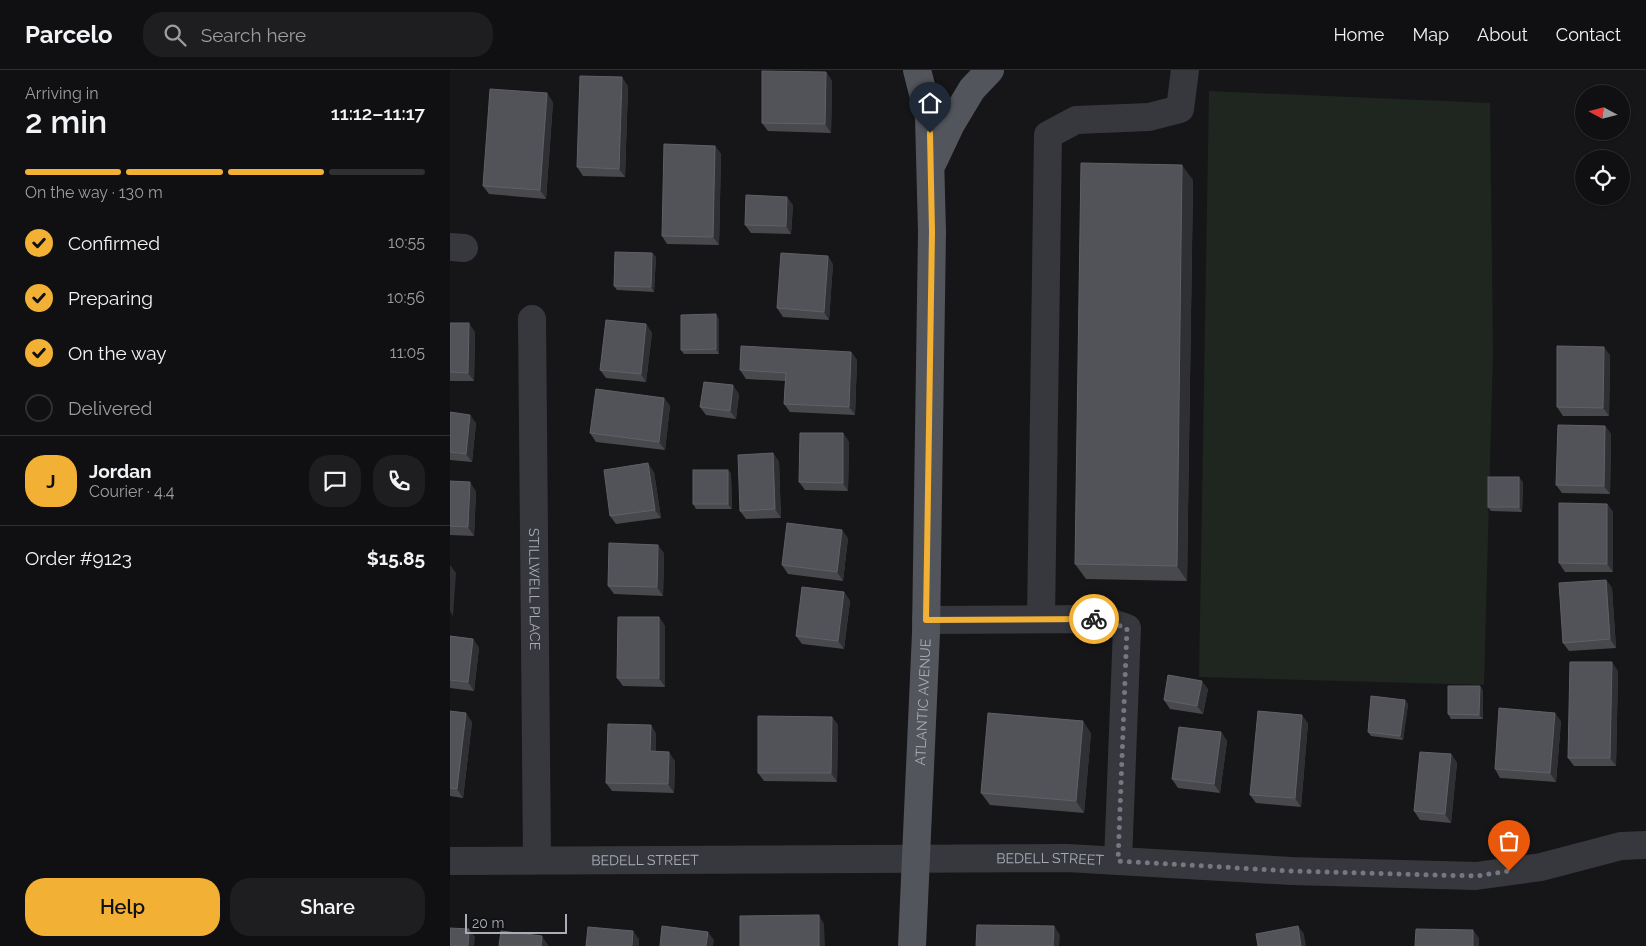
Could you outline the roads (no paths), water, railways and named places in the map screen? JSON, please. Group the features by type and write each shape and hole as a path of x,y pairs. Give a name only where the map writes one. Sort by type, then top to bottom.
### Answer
{"main road":[{"name":"ATLANTIC AVENUE","path":"912,946 926,620 932,232 929,117 917,70"},
{"path":"931,166 951,124 972,89 990,70"}],"street":[{"path":"1041,619 1048,134 1076,120 1149,117 1180,109 1185,70"},
{"name":"STILLWELL PLACE","path":"532,319 537,860"},
{"path":"926,620 1100,619 1127,628 1118,861"},
{"name":"BEDELL STREET","path":"450,861 1067,858 1291,871 1476,876 1542,867 1621,846 1646,846"}]}
